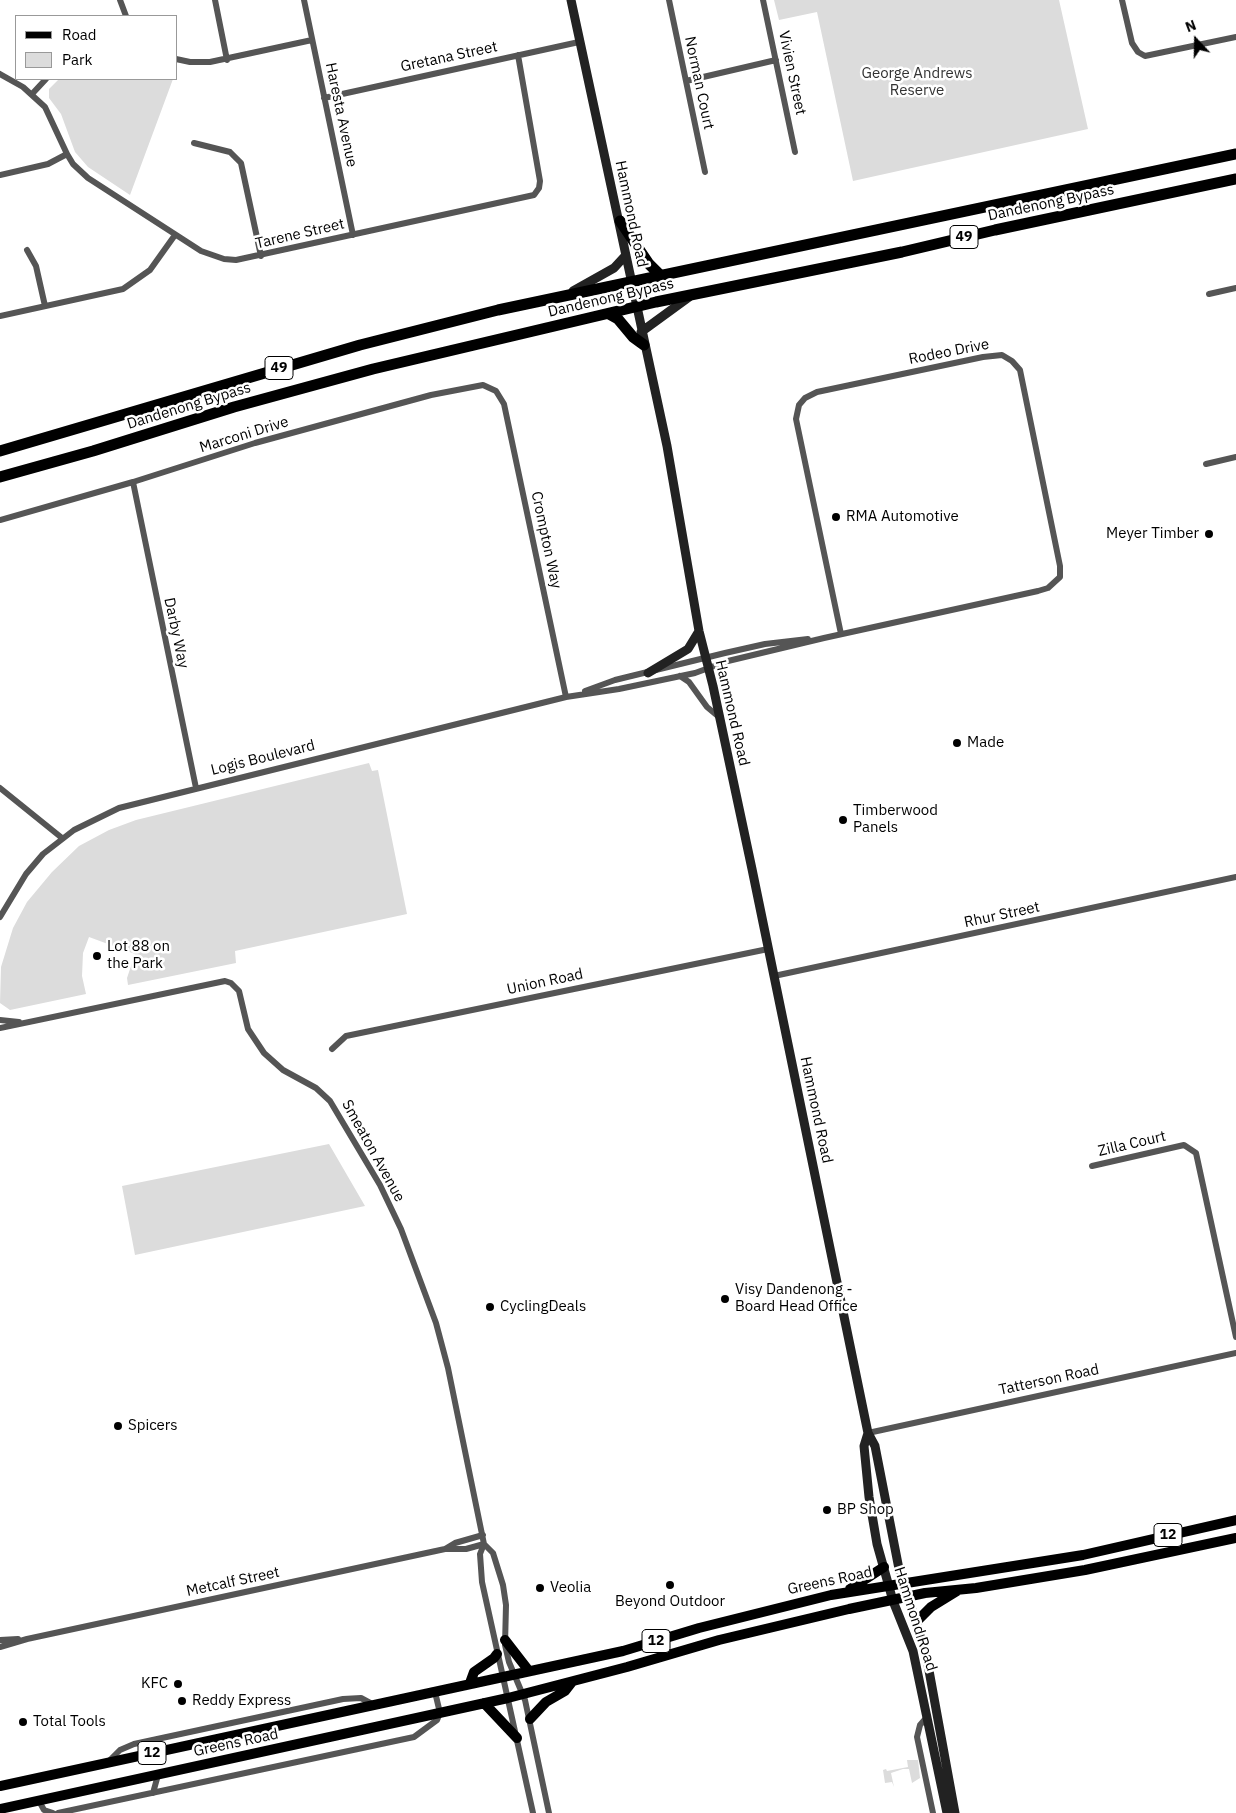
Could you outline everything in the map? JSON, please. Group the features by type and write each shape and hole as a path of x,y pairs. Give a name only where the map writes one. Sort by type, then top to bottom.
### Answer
{"highway":[{"name":"Dandenong Bypass","path":"0,451 360,345 562,297 1236,154"},
{"name":"Dandenong Bypass","path":"0,477 93,452 234,407 373,369 636,307 902,252 995,230 1236,179"},
{"path":"620,221 649,264 660,276"},
{"path":"609,314 618,319 633,337 644,345"}],"main road":[{"name":"Hammond Road","path":"571,0 620,221 641,332 666,446 699,631 774,976 868,1433 875,1446 898,1564 931,1676 954,1813"},
{"path":"562,297 609,272 626,255"},
{"path":"641,332 692,295"},
{"path":"648,673 688,649 699,631"},
{"name":"Hammond Road","path":"868,1433 864,1446 869,1497 888,1584 913,1651 947,1813"},
{"name":"Greens Road","path":"2,1784 107,1763 640,1647 699,1628 845,1592 1100,1551 1236,1520"},
{"name":"Greens Road","path":"0,1809 10,1810 39,1801 508,1698 736,1636 908,1597 1104,1566 1236,1538"},
{"path":"1100,1551 1104,1566"},
{"path":"845,1592 884,1566"},
{"path":"916,1621 931,1607 960,1590"},
{"path":"504,1640 529,1671"},
{"path":"470,1683 474,1672 497,1654"},
{"path":"530,1719 546,1702 565,1691 572,1682"},
{"path":"484,1703 518,1738"}],"street":[{"path":"120,0 126,15"},
{"path":"215,0 227,60"},
{"name":"Haresta Avenue","path":"304,0 352,235"},
{"name":"Norman Court","path":"669,0 704,172"},
{"name":"Vivien Street","path":"763,0 795,152"},
{"path":"1122,0 1132,43 1145,56 1236,37"},
{"path":"178,59 202,63 227,60 312,40"},
{"name":"Gretana Street","path":"324,98 579,42"},
{"name":"Tarene Street","path":"0,74 32,94 50,114 67,154 73,164 88,178 201,251 224,259 246,259 530,196 537,192 540,184 539,176 518,55"},
{"path":"686,80 776,60"},
{"path":"32,94 45,80"},
{"path":"194,143 230,152 241,163 261,256"},
{"path":"0,175 42,166 67,154"},
{"path":"0,316 115,292 134,283 157,262 175,234"},
{"path":"27,250 36,266 45,306"},
{"path":"1208,294 1236,288"},
{"name":"Rodeo Drive","path":"708,668 728,661 841,634 1038,591 1048,588 1060,577 1060,566 1024,386 1020,370 1012,361 1002,355 983,357 817,392 805,398 799,404 796,419 841,634"},
{"name":"Marconi Drive","path":"0,520 132,482 255,443 431,395 483,386 496,391"},
{"name":"Crompton Way","path":"496,391 504,404 566,697"},
{"path":"1206,464 1236,457"},
{"name":"Darby Way","path":"132,482 196,788"},
{"name":"Rodeo Drive","path":"706,658 765,644 824,638"},
{"name":"Logis Boulevard","path":"575,695 615,680 706,658"},
{"name":"Logis Boulevard","path":"0,917 26,874 43,854 62,838 90,821 119,808 566,697 619,689 708,668"},
{"path":"678,676 689,682 707,707 719,717"},
{"path":"0,788 62,838"},
{"name":"Rhur Street","path":"774,976 1236,878"},
{"name":"Union Road","path":"332,1050 346,1036 768,948"},
{"name":"Smeaton Avenue","path":"0,1028 220,982 228,982 235,986 240,997 248,1029 264,1053 283,1070 316,1088 330,1101 380,1185 401,1229 436,1323 448,1368 483,1535 484,1544 480,1554 482,1582 502,1676 518,1738 533,1813"},
{"name":"Smeaton Avenue","path":"0,1020 22,1022"},
{"name":"Zilla Court","path":"1092,1166 1184,1145 1196,1153 1236,1337"},
{"name":"Tatterson Road","path":"868,1433 1236,1353"},
{"name":"Metcalf Street","path":"0,1648 27,1639 445,1548 483,1535"},
{"name":"Smeaton Avenue","path":"484,1544 493,1553 503,1585 506,1605 504,1640 509,1662 524,1694 550,1813"},
{"name":"Metcalf Street","path":"445,1548 466,1549 484,1544"},
{"name":"Metcalf Street","path":"0,1640 27,1639"},
{"path":"435,1692 440,1713"},
{"name":"Greens Road","path":"58,1813 414,1737 433,1724 440,1713"},
{"path":"927,1717 920,1724 917,1737 933,1813"},
{"path":"153,1793 158,1775"},
{"path":"39,1801 44,1810 53,1813"}],"green space":[{"name":"George Andrews Reserve","path":"774,0 1059,0 1088,129 853,181 817,12 779,20"},
{"path":"58,80 173,80 130,195 88,167 75,152 61,114 49,98 49,89"},
{"path":"369,763 372,771 378,770 407,914 235,951 236,963 128,985 127,978 135,954 89,937 83,953 82,976 86,994 10,1010 0,1003 1,967 13,928 27,902 52,872 79,846 109,830 136,820"},
{"path":"329,1144 365,1206 135,1255 122,1186"},
{"path":"907,1760 918,1760 920,1778 912,1783 909,1769 903,1769 891,1773 894,1787 892,1782 885,1783 883,1770 908,1767"}],"place":[{"name":"RMA Automotive","path":"836,517"},
{"name":"Meyer Timber","path":"1209,534"},
{"name":"Made","path":"957,743"},
{"name":"Timberwood Panels","path":"843,820"},
{"name":"Lot 88 on the Park","path":"97,956"},
{"name":"Visy Dandenong - Board Head Office","path":"725,1299"},
{"name":"CyclingDeals","path":"490,1307"},
{"name":"Spicers","path":"118,1426"},
{"name":"BP Shop","path":"827,1510"},
{"name":"Beyond Outdoor","path":"670,1585"},
{"name":"Veolia","path":"540,1588"},
{"name":"KFC","path":"178,1684"},
{"name":"Reddy Express","path":"182,1701"},
{"name":"Total Tools","path":"23,1722"}]}
